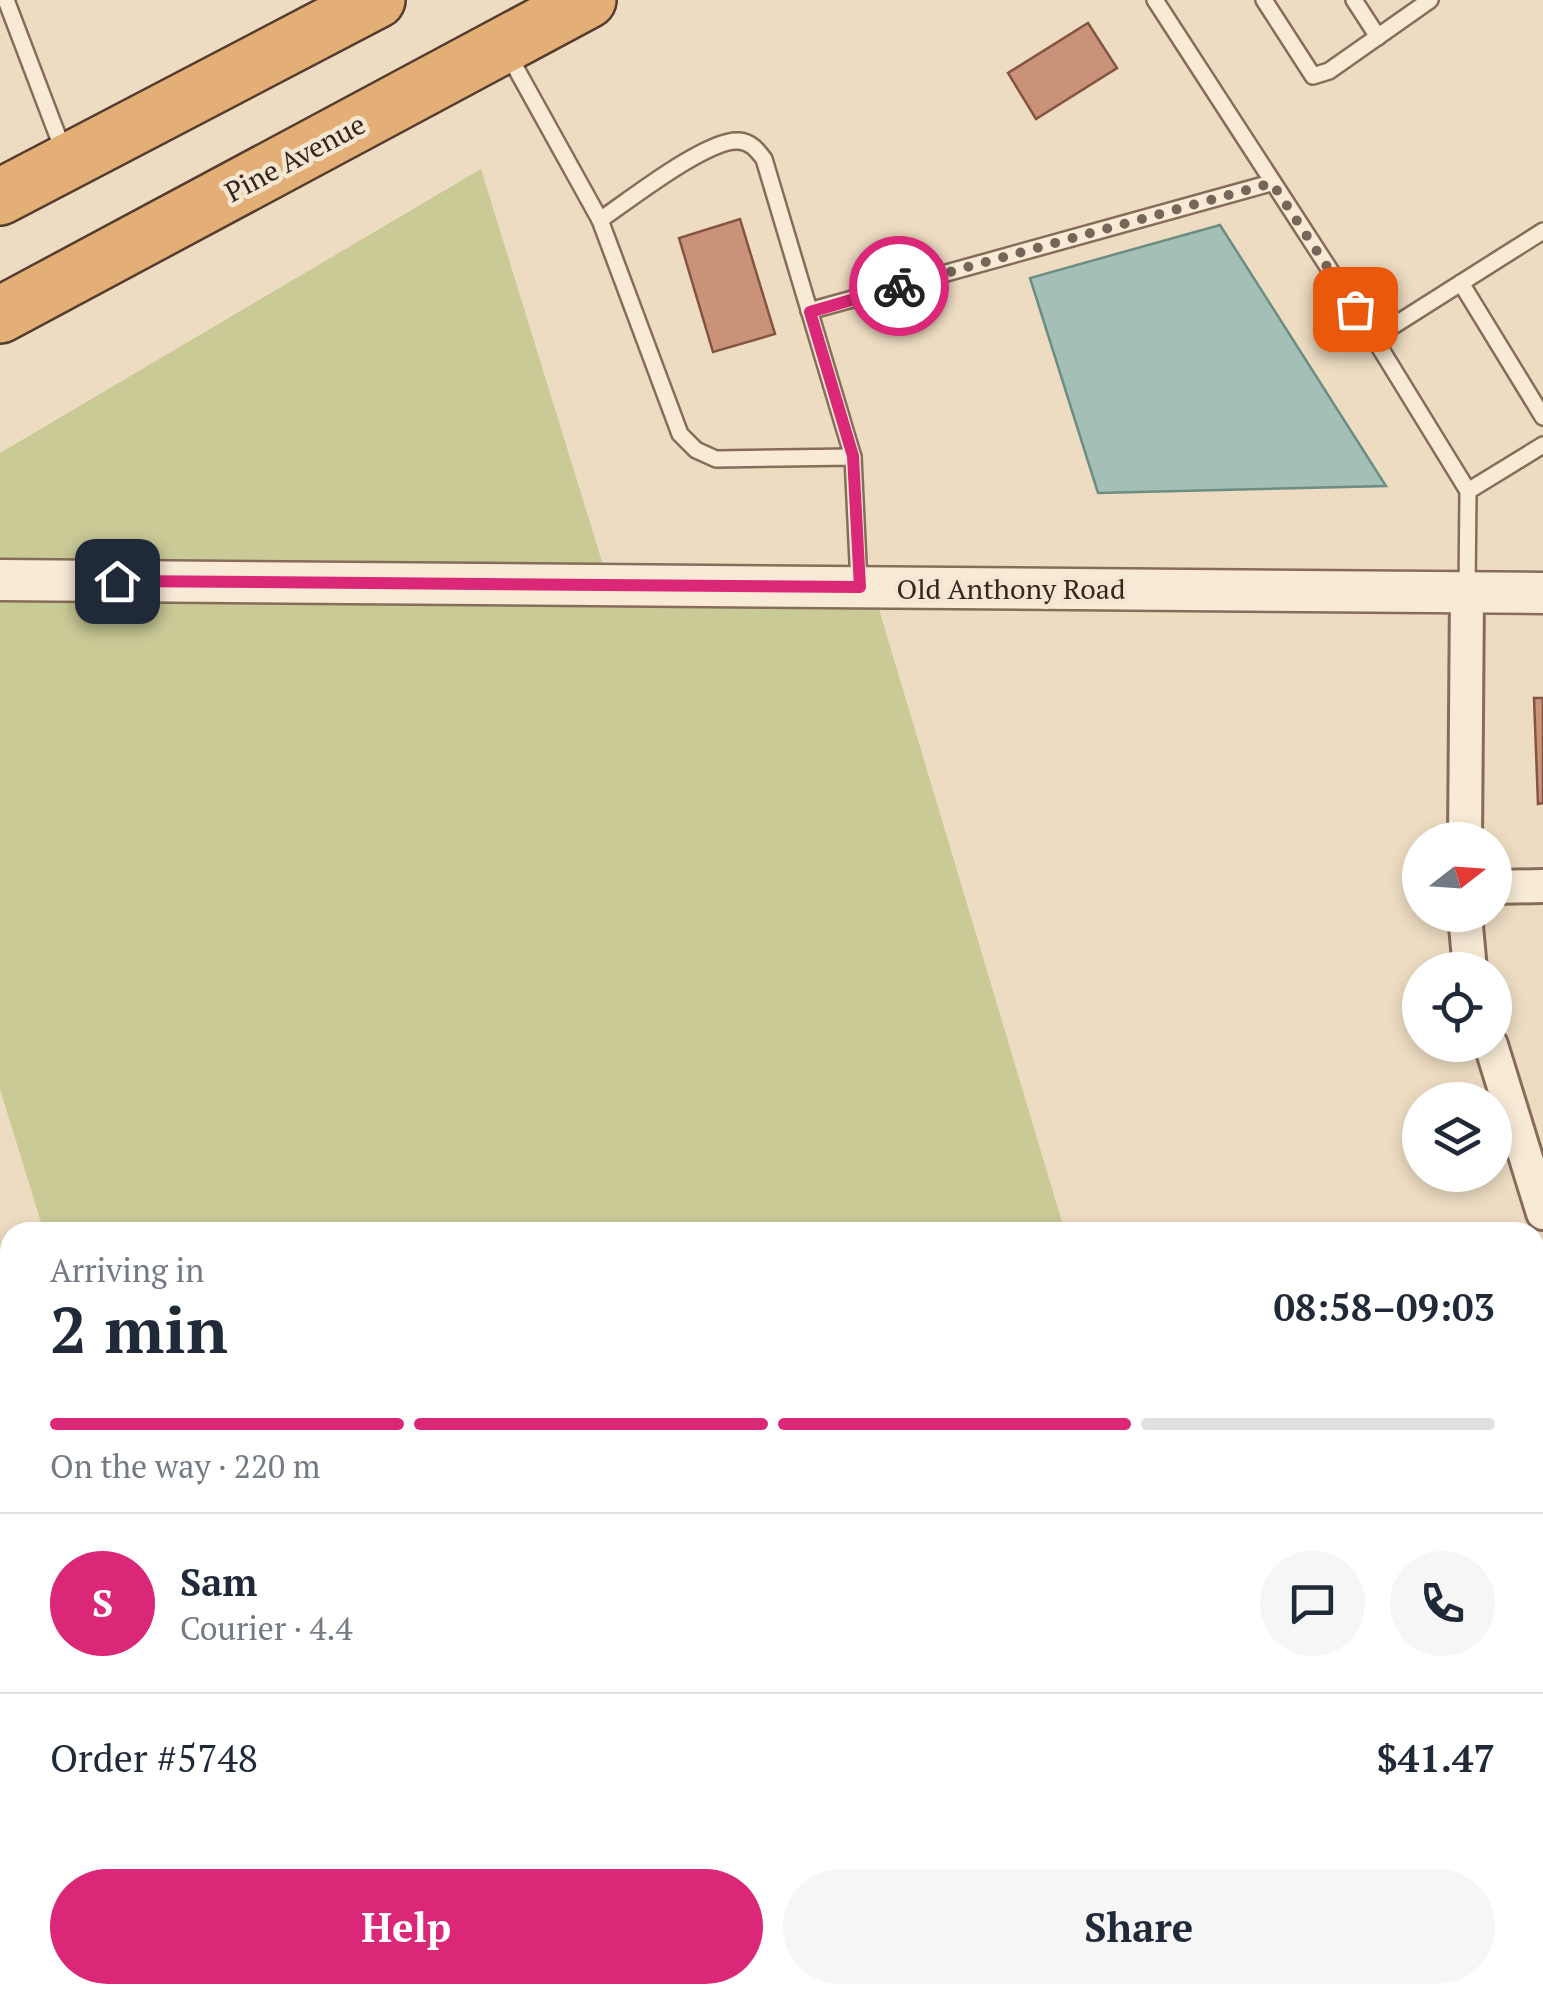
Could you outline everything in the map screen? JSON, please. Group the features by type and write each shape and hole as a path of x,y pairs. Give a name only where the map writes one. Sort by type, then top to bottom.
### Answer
{"highway":[{"path":"0,198 377,0"},
{"name":"Pine Avenue","path":"0,315 588,0"}],"street":[{"name":"Old Anthony Road","path":"0,580 1543,593"},
{"path":"1465,822 1467,592"},
{"path":"1512,887 1543,886"},
{"path":"1496,1062 1543,1212"}],"lane":[{"path":"6,0 7,22 67,162"},
{"path":"1155,0 1468,491 1467,592"},
{"path":"1264,0 1314,76 1330,71 1430,0"},
{"path":"1354,0 1378,38"},
{"path":"504,46 600,220 680,434 696,450 716,459 853,456"},
{"path":"600,220 709,149 740,141 754,146 764,159 853,456 860,587"},
{"path":"810,312 1272,183"},
{"path":"1374,338 1543,231"},
{"path":"1461,284 1543,417"},
{"path":"1468,491 1543,445"}],"green space":[{"path":"481,169 604,568 0,562 0,453"},
{"path":"0,598 878,606 1062,1222 41,1222 0,1089"}],"shaded area":[{"path":"1220,225 1386,486 1098,493 1030,278"}],"building":[{"path":"1088,23 1117,68 1036,119 1008,73"},
{"path":"740,219 775,334 713,352 679,238"},
{"path":"1534,698 1543,698 1543,803 1538,804"}],"way so far":[{"path":"899,286 1272,183 1355,309"}],"route":[{"path":"117,581 860,587 853,456 810,312 899,286"}]}
